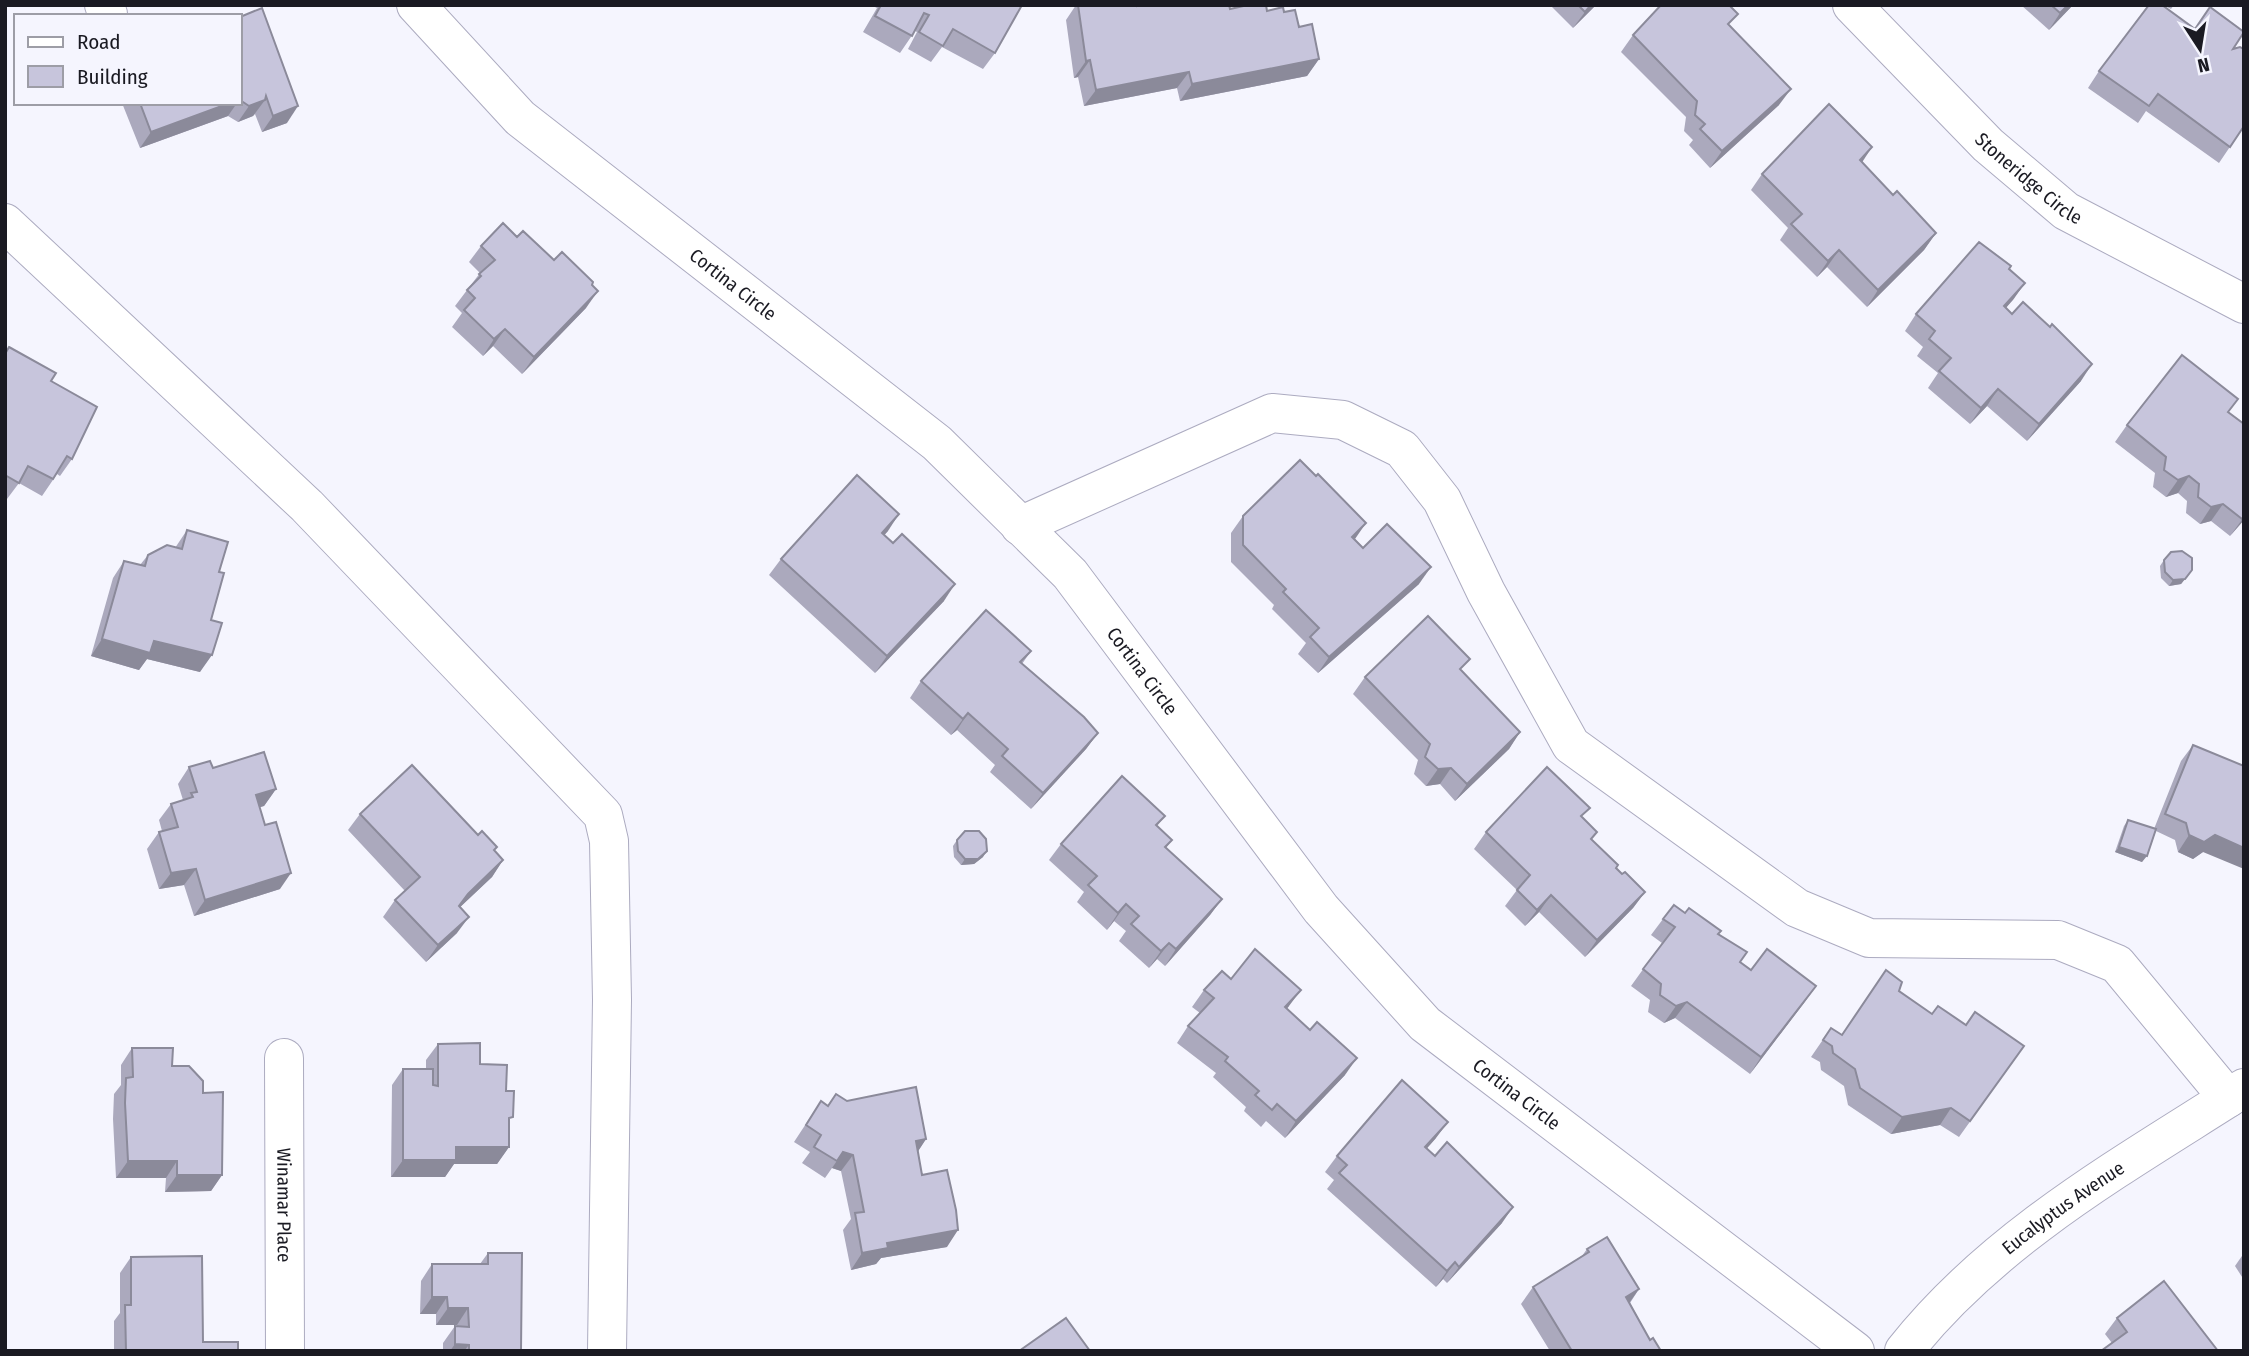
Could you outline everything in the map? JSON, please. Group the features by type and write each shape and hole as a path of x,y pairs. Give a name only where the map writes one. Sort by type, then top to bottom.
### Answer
{"street":[{"name":"Cortina Circle","path":"416,5 520,118 937,443 1070,574 1321,909 1425,1024 1855,1351"},
{"name":"Stoneridge Circle","path":"1852,5 1988,145 2066,211 2244,304"},
{"path":"5,223 307,506 603,815 609,841 612,1000 607,1351"},
{"path":"1020,526 1272,413 1343,420 1402,449 1442,500 1486,592 1571,745 1797,908 1869,939 2058,940 2117,964 2236,1093"},
{"name":"Winamar Place","path":"284,1058 285,1351"},
{"name":"Eucalyptus Avenue","path":"1904,1351 1928,1320 2045,1216 2236,1093"}],"building":[{"path":"881,5 1022,5 995,53 953,29 943,46 919,32 929,15 924,13 912,36 875,16"},
{"path":"1078,5 1229,5 1230,9 1266,5 1267,11 1283,7 1284,12 1295,10 1299,27 1312,24 1319,59 1192,84 1189,72 1096,90 1090,60 1086,61"},
{"path":"1578,5 1591,5 1585,12"},
{"path":"1661,5 1729,5 1738,14 1728,24 1791,89 1722,151 1700,129 1705,124 1695,115 1697,101 1633,35"},
{"path":"2051,5 2068,5 2060,13"},
{"path":"2149,5 2162,5 2195,29 2210,7 2244,32 2233,49 2244,49 2244,126 2230,147 2158,94 2149,106 2099,71"},
{"path":"262,8 298,106 273,116 266,96 265,100 249,106 242,101 242,16"},
{"path":"1829,104 1872,147 1860,160 1893,195 1897,191 1936,233 1878,290 1839,250 1828,261 1791,224 1802,214 1762,174"},
{"path":"141,105 225,105 151,132"},
{"path":"503,223 517,237 523,231 554,260 562,252 593,282 592,285 598,291 534,357 505,329 494,339 464,310 475,298 467,290 481,276 479,274 495,260 481,246"},
{"path":"1979,242 2011,266 2009,269 2025,283 2004,306 2012,314 2023,302 2050,327 2052,324 2092,364 2039,424 1998,389 1981,408 1939,371 1951,358 1929,339 1935,331 1916,314"},
{"path":"9,347 56,373 51,381 97,407 72,459 67,456 53,479 28,466 19,483 5,475 5,354"},
{"path":"2182,355 2238,399 2228,412 2244,424 2242,519 2223,504 2211,507 2198,497 2199,484 2189,476 2178,480 2164,470 2166,457 2127,425"},
{"path":"1300,460 1316,476 1318,474 1366,523 1352,537 1363,548 1387,524 1431,567 1329,657 1310,637 1319,628 1283,592 1286,589 1243,545 1243,516"},
{"path":"857,475 899,514 882,533 893,543 902,534 955,584 887,656 781,559"},
{"path":"187,530 228,542 219,572 224,573 211,620 222,623 212,655 154,641 150,653 102,639 124,561 145,566 148,555 167,545 182,549"},
{"path":"2182,551 2192,558 2192,570 2185,579 2173,580 2165,572 2164,560 2171,552"},
{"path":"986,610 1031,651 1020,662 1084,717 1098,733 1043,793 1002,756 1008,749 968,713 963,719 921,681"},
{"path":"1428,616 1470,659 1460,669 1520,732 1467,784 1451,768 1438,769 1425,757 1430,744 1365,677"},
{"path":"2193,745 2244,766 2244,848 2215,835 2204,842 2189,835 2186,823 2165,814"},
{"path":"264,752 276,789 256,795 265,825 276,822 291,873 205,900 196,869 171,873 159,832 178,827 171,804 193,797 191,793 197,792 189,767 210,761 213,768"},
{"path":"412,765 478,835 482,831 497,847 494,850 503,860 459,906 469,917 438,945 395,900 420,877 360,814"},
{"path":"1547,767 1590,808 1581,816 1597,832 1591,839 1618,865 1616,868 1622,874 1625,872 1645,892 1597,940 1551,895 1537,910 1517,890 1530,875 1486,832"},
{"path":"1122,776 1165,816 1156,825 1172,840 1165,847 1222,899 1176,949 1169,943 1161,951 1131,924 1139,916 1126,904 1118,913 1088,885 1097,876 1061,844"},
{"path":"2128,820 2156,829 2147,856 2119,847"},
{"path":"965,831 979,831 986,839 987,851 978,859 965,859 958,851 957,840"},
{"path":"1674,905 1685,913 1689,908 1721,931 1718,934 1747,952 1740,962 1751,970 1767,949 1816,986 1761,1057 1687,1002 1676,1006 1660,995 1661,984 1643,969 1675,927 1663,919"},
{"path":"1255,949 1301,990 1285,1007 1310,1030 1317,1022 1357,1058 1296,1121 1277,1104 1272,1110 1255,1095 1259,1091 1225,1061 1228,1057 1188,1026 1214,998 1204,990 1222,971 1231,979"},
{"path":"1886,970 1902,982 1899,991 1932,1014 1938,1006 1966,1025 1975,1012 2024,1046 1970,1121 1951,1108 1902,1117 1860,1088 1855,1069 1833,1053 1832,1046 1823,1040 1831,1028 1842,1035"},
{"path":"480,1043 480,1064 507,1065 506,1091 514,1091 513,1117 509,1118 509,1147 456,1147 456,1160 403,1160 403,1069 433,1069 433,1085 438,1086 438,1044"},
{"path":"132,1048 173,1048 172,1066 189,1066 203,1081 203,1093 223,1092 222,1175 177,1175 177,1161 128,1161 125,1103 126,1078 133,1077"},
{"path":"1402,1080 1448,1122 1425,1147 1435,1156 1447,1142 1513,1207 1459,1267 1455,1262 1447,1271 1339,1173 1347,1165 1337,1156"},
{"path":"916,1087 926,1139 916,1141 922,1175 947,1170 958,1230 887,1243 888,1248 862,1253 855,1213 864,1212 853,1155 843,1152 837,1161 814,1147 821,1135 806,1125 821,1101 828,1106 836,1094 847,1101"},
{"path":"1607,1237 1639,1289 1626,1297 1650,1340 1653,1338 1661,1351 1572,1351 1533,1287 1589,1252 1587,1249"},
{"path":"488,1253 522,1253 521,1351 469,1351 469,1345 455,1344 455,1326 469,1327 468,1308 448,1308 447,1297 432,1297 432,1264 488,1264"},
{"path":"202,1256 203,1342 238,1342 238,1351 126,1351 125,1305 131,1305 131,1257"},
{"path":"2164,1281 2218,1351 2101,1351 2127,1332 2117,1318"},
{"path":"1066,1318 1090,1351 1019,1351"}]}
